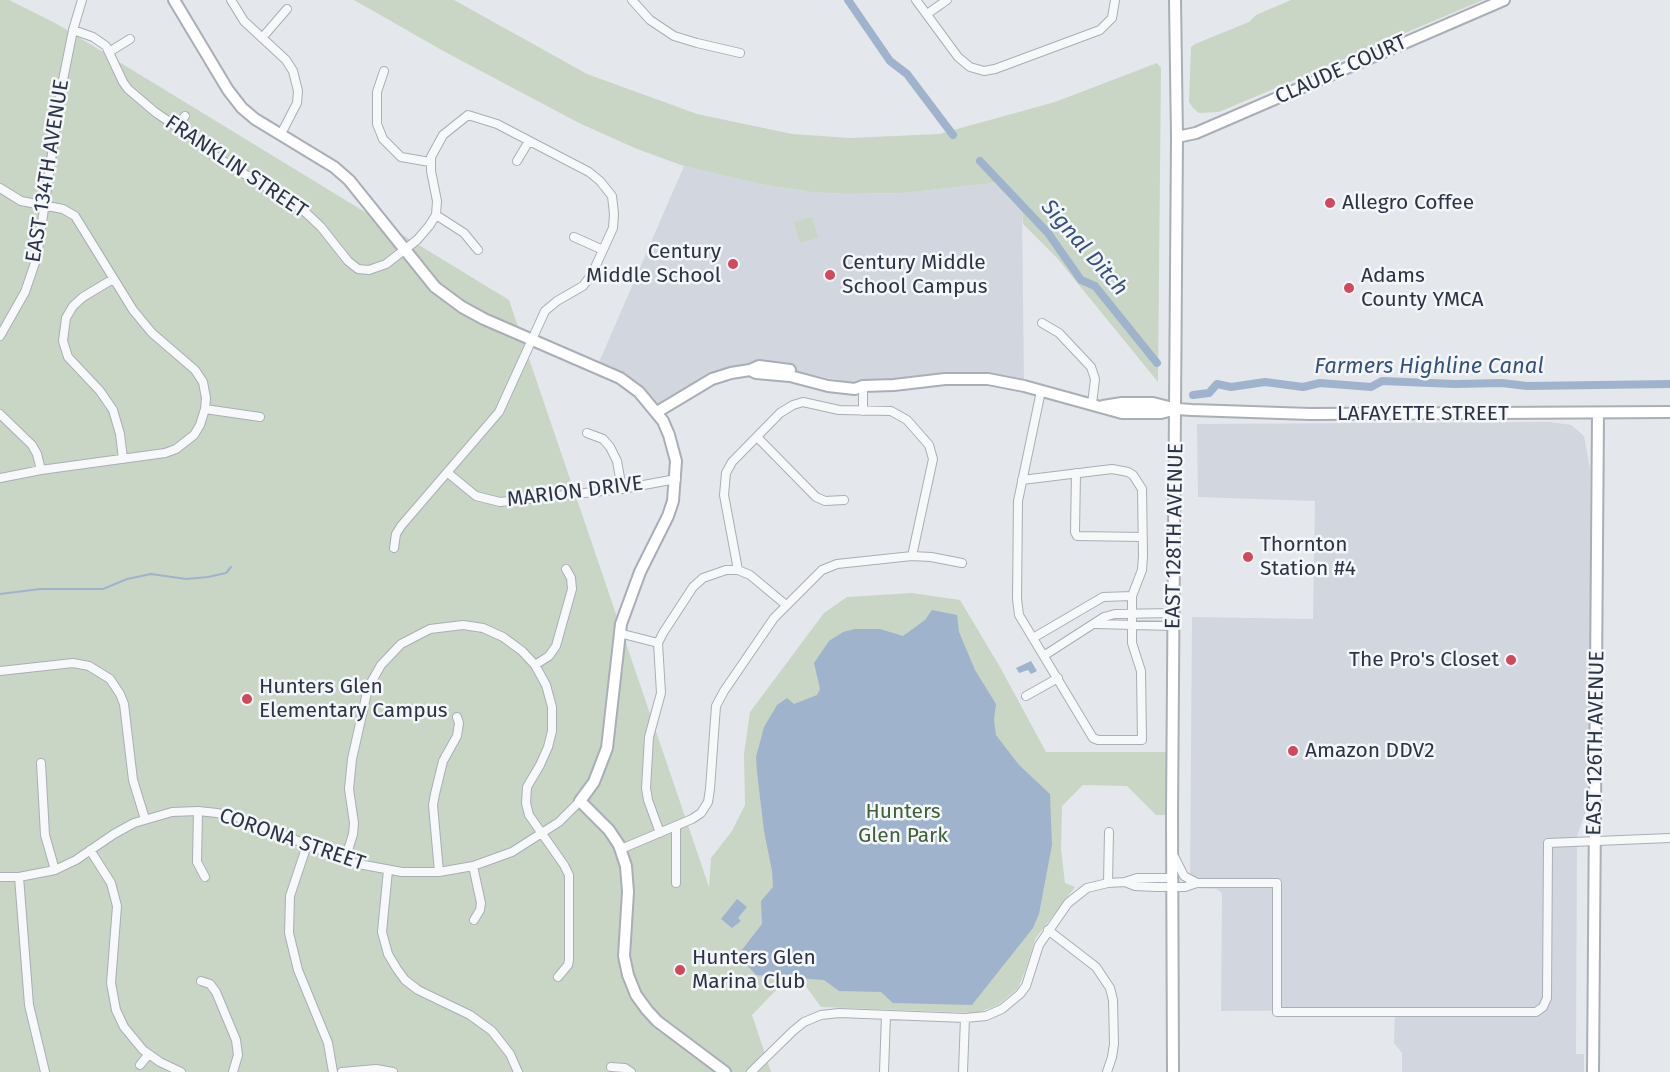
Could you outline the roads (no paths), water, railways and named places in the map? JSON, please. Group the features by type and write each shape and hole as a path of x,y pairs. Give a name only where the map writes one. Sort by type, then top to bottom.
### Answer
{"street":[{"name":"EAST 134TH AVENUE","path":"0,336 26,292 37,257 62,85 73,30 82,0"},
{"path":"174,0 235,100 247,113 334,167 349,180 435,287 462,307 620,378 639,392 657,412 672,444 676,461 673,501 669,516 644,563 627,605 619,633 607,747 594,782 580,801 603,821 621,849 628,883 624,956 631,984 641,1003 657,1021 725,1072"},
{"path":"231,0 244,21 286,60 296,80 297,103 281,134"},
{"path":"632,0 650,20 674,36 740,53"},
{"path":"916,0 958,57 970,67 984,71 1093,33 1109,22 1115,9 1115,0"},
{"path":"927,14 947,0"},
{"name":"EAST 128TH AVENUE","path":"1173,1072 1173,613 1177,409 1175,0"},
{"name":"CLAUDE COURT","path":"1177,137 1196,133 1504,0"},
{"path":"262,38 287,9"},
{"name":"FRANKLIN STREET","path":"73,30 98,40 109,52 128,89 155,112 177,126 213,155 302,209 325,232 353,266 369,270 376,269 422,235 435,215"},
{"path":"109,52 130,39"},
{"path":"384,70 377,92 377,124 383,139 401,157 430,162"},
{"path":"394,548 396,534 401,526 499,412 542,316 549,308 577,290 589,279 610,234 614,219 612,196 589,172 497,124 468,115 443,135 435,147 430,162 437,201 435,215 464,233 478,250"},
{"path":"177,126 185,116"},
{"path":"517,161 529,141"},
{"path":"0,188 21,201 63,209 75,216 113,279 144,324 195,370 205,392 205,409 202,420 194,435 176,449 165,453 0,478"},
{"path":"574,237 603,250"},
{"path":"113,279 83,297 73,306 66,318 63,341 68,357 113,410 120,434 123,459"},
{"path":"1042,323 1059,333 1091,367 1098,405"},
{"name":"LAFAYETTE STREET","path":"657,412 712,379 750,370 756,373 790,376 828,386 855,389 863,386 887,386 960,378 1007,382 1098,405 1153,403 1177,409 1311,414 1670,412"},
{"path":"863,386 863,411"},
{"path":"1022,480 1112,469 1133,475 1142,489 1142,570 1132,596 1132,643 1141,670 1142,740 1098,740 1094,738 1019,615 1017,599 1018,501 1022,480 1041,391"},
{"path":"738,570 724,495 726,473 732,462 780,413 803,402 839,410 891,411 900,414 929,445 932,465 912,556"},
{"path":"205,409 260,417"},
{"path":"0,414 32,445 41,470"},
{"name":"EAST 126TH AVENUE","path":"1593,1072 1598,414"},
{"path":"587,433 603,439 613,452 622,489"},
{"path":"757,437 816,497 825,501 844,501"},
{"name":"MARION DRIVE","path":"448,473 476,496 500,502 622,489 676,479"},
{"path":"1076,473 1075,531 1077,536 1143,537"},
{"path":"621,849 676,826 700,813 708,802 716,706 774,618 829,566 912,556 962,563"},
{"path":"535,665 555,650 573,586 566,569"},
{"path":"660,833 646,788 649,737 661,693 658,643 693,586 714,573 738,570 750,575 786,605"},
{"path":"1033,638 1103,597 1132,596"},
{"path":"1045,656 1104,617 1114,614 1173,613"},
{"path":"1095,624 1173,626"},
{"path":"345,860 354,823 349,789 352,759 368,688 377,670 401,644 424,631 464,625 483,628 503,637 522,651 535,665 546,685 552,715 548,747 529,783 526,795 529,815 564,865 569,878 569,960 568,965 558,976"},
{"path":"619,633 658,643"},
{"path":"0,671 66,663 83,665 106,675 114,684 124,705 133,780 145,819"},
{"path":"1026,696 1058,678"},
{"path":"439,872 433,805 443,761 457,735 459,723 457,717"},
{"path":"41,764 45,835 55,870"},
{"name":"CORONA STREET","path":"0,877 19,877 55,870 76,860 124,828 145,819 172,812 198,811 240,818 345,860 388,870 439,872 472,866 512,852 542,835 580,801"},
{"path":"198,811 197,862 204,877"},
{"path":"676,826 676,882"},
{"path":"1108,883 1109,831"},
{"path":"751,1072 793,1031 815,1017 839,1013 965,1018 991,1014 1008,1006 1028,982 1039,945 1068,903 1082,891 1108,883 1125,882 1138,887 1172,882 1277,883 1277,1012 1531,1013 1543,1007 1547,998 1548,843 1670,838"},
{"path":"307,845 290,897 289,933 298,970 328,1042 333,1072"},
{"path":"90,850 106,872 115,898 117,919 111,983 114,1004 124,1027 136,1044 148,1055 181,1072"},
{"path":"1172,851 1182,873 1197,883"},
{"path":"472,866 481,903 474,920"},
{"path":"388,870 382,932 388,954 396,969 418,990 470,1015 487,1026 510,1054 518,1072"},
{"path":"19,877 29,1005 45,1072"},
{"path":"1048,930 1090,962 1104,977 1110,988 1113,1000 1114,1044 1107,1072"},
{"path":"201,981 210,984 216,992 236,1040 238,1055 233,1072"},
{"path":"884,1072 886,1015"},
{"path":"963,1072 965,1018"},
{"path":"140,1065 148,1055"},
{"path":"611,1067 625,1068 631,1072"},
{"path":"342,1072 376,1069 393,1072"}],"water":[{"name":"Hunters Glen Park","path":"932,610 957,615 959,632 975,670 996,704 994,720 996,735 1019,765 1050,794 1052,845 1039,914 1033,928 972,1005 893,1003 881,992 839,991 824,980 756,975 738,955 762,924 761,901 773,887 756,757 764,727 777,705 787,698 794,704 817,695 820,689 814,663 829,641 843,632 855,629 880,629 903,636 925,620"},
{"path":"1031,661 1037,671 1031,674 1028,670 1019,673 1016,668"},
{"path":"737,899 747,907 738,918 741,921 732,928 721,919"}],"waterway":[{"name":"Signal Ditch","path":"848,0 890,61 907,74 953,135"},
{"name":"Signal Ditch","path":"980,161 1048,233 1081,280 1095,286 1157,363"},
{"name":"Farmers Highline Canal","path":"1193,395 1209,393 1217,384 1231,387 1265,382 1303,387 1320,383 1371,387 1382,381 1502,383 1527,386 1670,384"},
{"path":"0,594 40,589 103,589 127,579 151,574 186,579 208,577 226,573 231,567"}],"place":[{"name":"Allegro Coffee","path":"1330,203"},
{"name":"Century Middle School","path":"733,264"},
{"name":"Century Middle School Campus","path":"830,275"},
{"name":"Adams County YMCA","path":"1349,288"},
{"name":"Thornton Station #4","path":"1248,557"},
{"name":"The Pro's Closet","path":"1511,660"},
{"name":"Hunters Glen Elementary Campus","path":"247,699"},
{"name":"Amazon DDV2","path":"1293,751"},
{"name":"Hunters Glen Marina Club","path":"680,970"}]}
